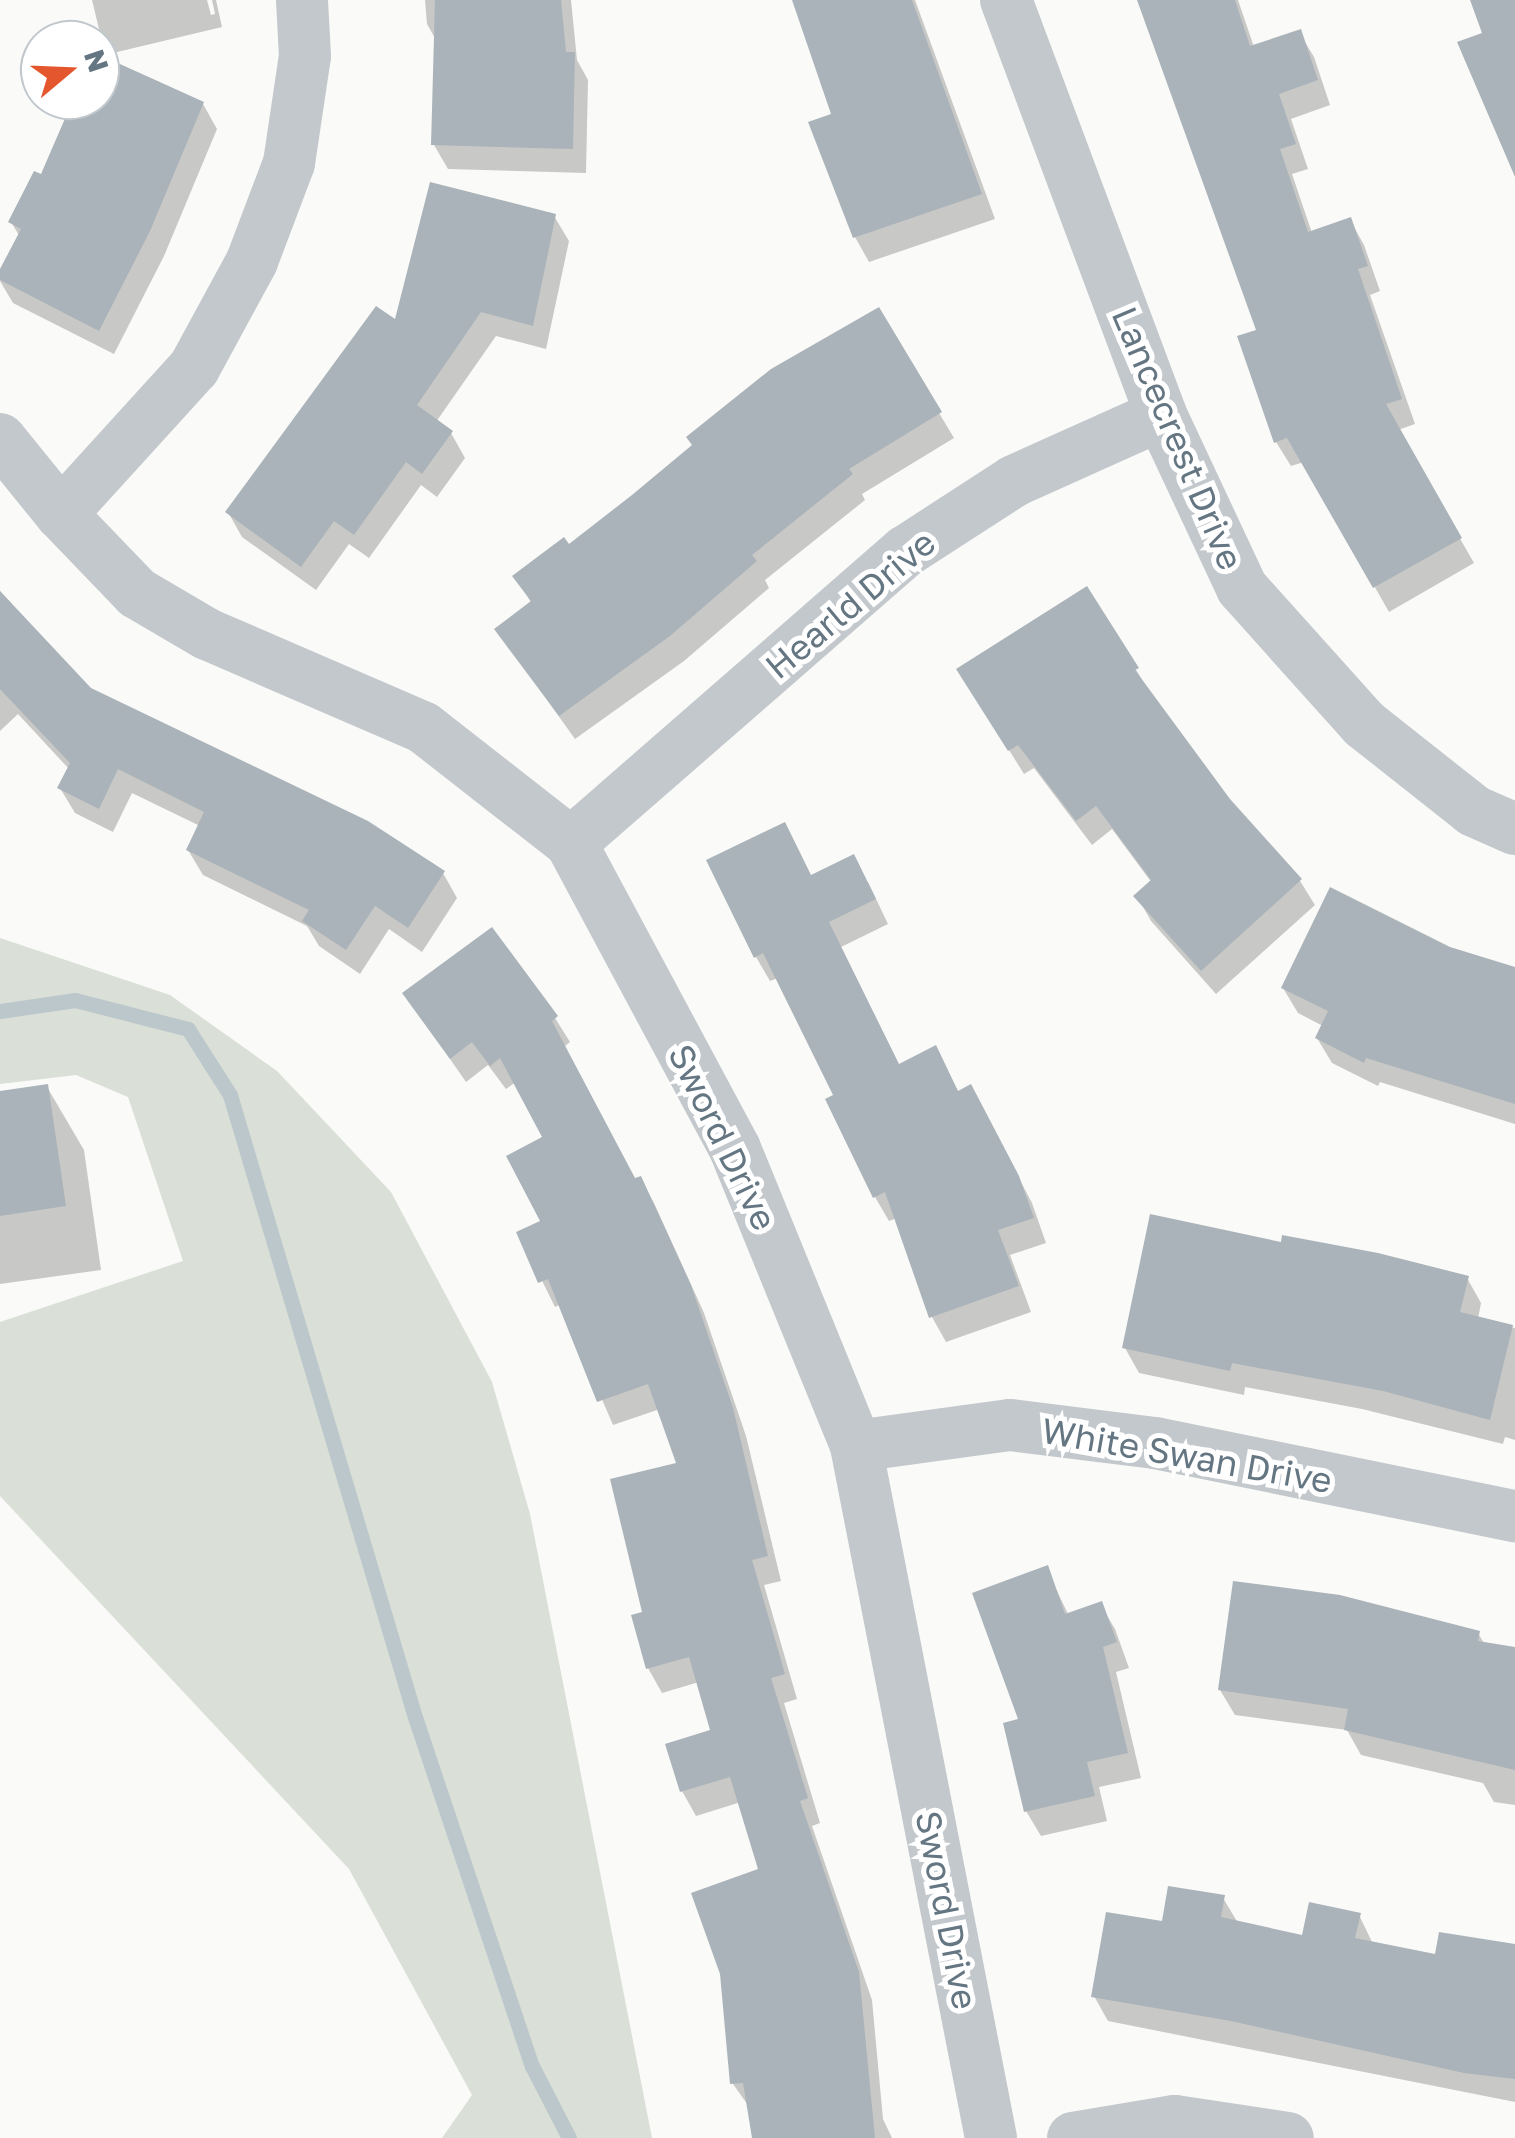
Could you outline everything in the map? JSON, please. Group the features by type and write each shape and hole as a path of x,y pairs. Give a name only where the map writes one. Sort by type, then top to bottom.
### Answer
{"street":[{"path":"61,514 194,368 252,260 289,164 305,56 302,0"},
{"name":"Lancecrest Drive","path":"1006,0 1161,415 1242,588 1364,724 1474,812 1515,828"},
{"name":"Hearld Drive","path":"571,843 906,551 1014,482 1161,415"},
{"name":"Sword Drive","path":"0,438 61,514 137,593 207,634 424,728 571,843 736,1149 856,1446 991,2138"},
{"name":"White Swan Drive","path":"856,1446 1010,1426 1155,1443 1515,1516"},
{"path":"1074,2138 1175,2120 1288,2138"}],"shaded area":[{"path":"0,938 170,995 277,1071 391,1192 492,1382 530,1514 652,2138 442,2138 472,2095 349,1869 0,1496 0,1322 183,1261 128,1097 76,1075 0,1084"}],"building":[{"path":"435,0 561,0 566,52 575,52 573,149 431,145"},
{"path":"792,0 912,0 982,194 853,238 808,122 831,114"},
{"path":"1137,0 1235,0 1250,46 1301,29 1318,80 1279,94 1296,144 1280,149 1308,232 1351,217 1368,266 1358,269 1402,399 1386,404 1462,538 1373,588 1287,438 1274,443 1237,336 1256,330"},
{"path":"1470,0 1515,0 1515,177 1457,42 1482,33"},
{"path":"120,64 204,102 150,231 99,331 0,280 0,269 21,229 8,222 34,171 41,174 64,120 120,120"},
{"path":"430,182 556,214 533,326 481,312 417,405 453,431 422,474 406,462 354,535 334,521 301,567 225,512 376,306 395,319"},
{"path":"879,307 942,412 849,469 853,474 752,555 757,561 670,636 559,716 494,629 531,601 512,576 564,537 569,544 632,495 692,445 686,437 771,369"},
{"path":"1087,586 1139,668 1135,670 1230,799 1302,879 1201,971 1133,896 1151,880 1096,806 1076,821 1018,745 1008,751 956,669"},
{"path":"0,591 91,688 368,821 445,871 408,928 375,906 346,950 302,921 309,910 186,850 204,812 118,769 99,809 57,788 70,763 0,689"},
{"path":"785,822 811,875 854,854 876,899 829,922 899,1064 936,1045 958,1091 971,1084 1019,1176 1034,1218 998,1230 1019,1286 929,1318 885,1192 873,1198 825,1099 833,1095 763,953 754,958 706,860"},
{"path":"1330,887 1450,947 1515,967 1515,1104 1366,1058 1364,1063 1315,1038 1328,1011 1281,988"},
{"path":"492,927 558,1016 552,1021 635,1178 641,1176 691,1285 733,1408 768,1556 752,1560 785,1674 771,1678 808,1798 800,1801 859,1972 875,2138 752,2138 743,2083 730,2084 720,1974 691,1893 758,1869 730,1777 680,1792 665,1744 710,1730 689,1657 646,1669 631,1615 642,1612 610,1479 676,1463 648,1384 597,1402 548,1279 538,1283 516,1232 540,1221 506,1156 542,1137 500,1058 490,1066 472,1042 450,1059 402,993"},
{"path":"48,1084 66,1206 0,1216 0,1091"},
{"path":"1150,1214 1281,1242 1282,1235 1378,1253 1469,1276 1460,1312 1513,1325 1490,1420 1383,1391 1232,1363 1230,1371 1122,1348"},
{"path":"1048,1565 1065,1614 1102,1601 1117,1642 1103,1647 1128,1753 1087,1762 1095,1796 1024,1812 1003,1723 1018,1719 972,1593"},
{"path":"1233,1581 1340,1595 1480,1631 1478,1641 1515,1647 1515,1770 1344,1730 1348,1709 1218,1690"},
{"path":"1168,1886 1225,1895 1221,1917 1302,1935 1309,1902 1361,1913 1355,1938 1435,1954 1439,1932 1515,1944 1515,2079 1464,2073 1231,2021 1091,1997 1106,1912 1162,1921"}],"waterway":[{"path":"0,1011 75,1000 188,1029 230,1095 415,1717 532,2066 569,2138"}]}
